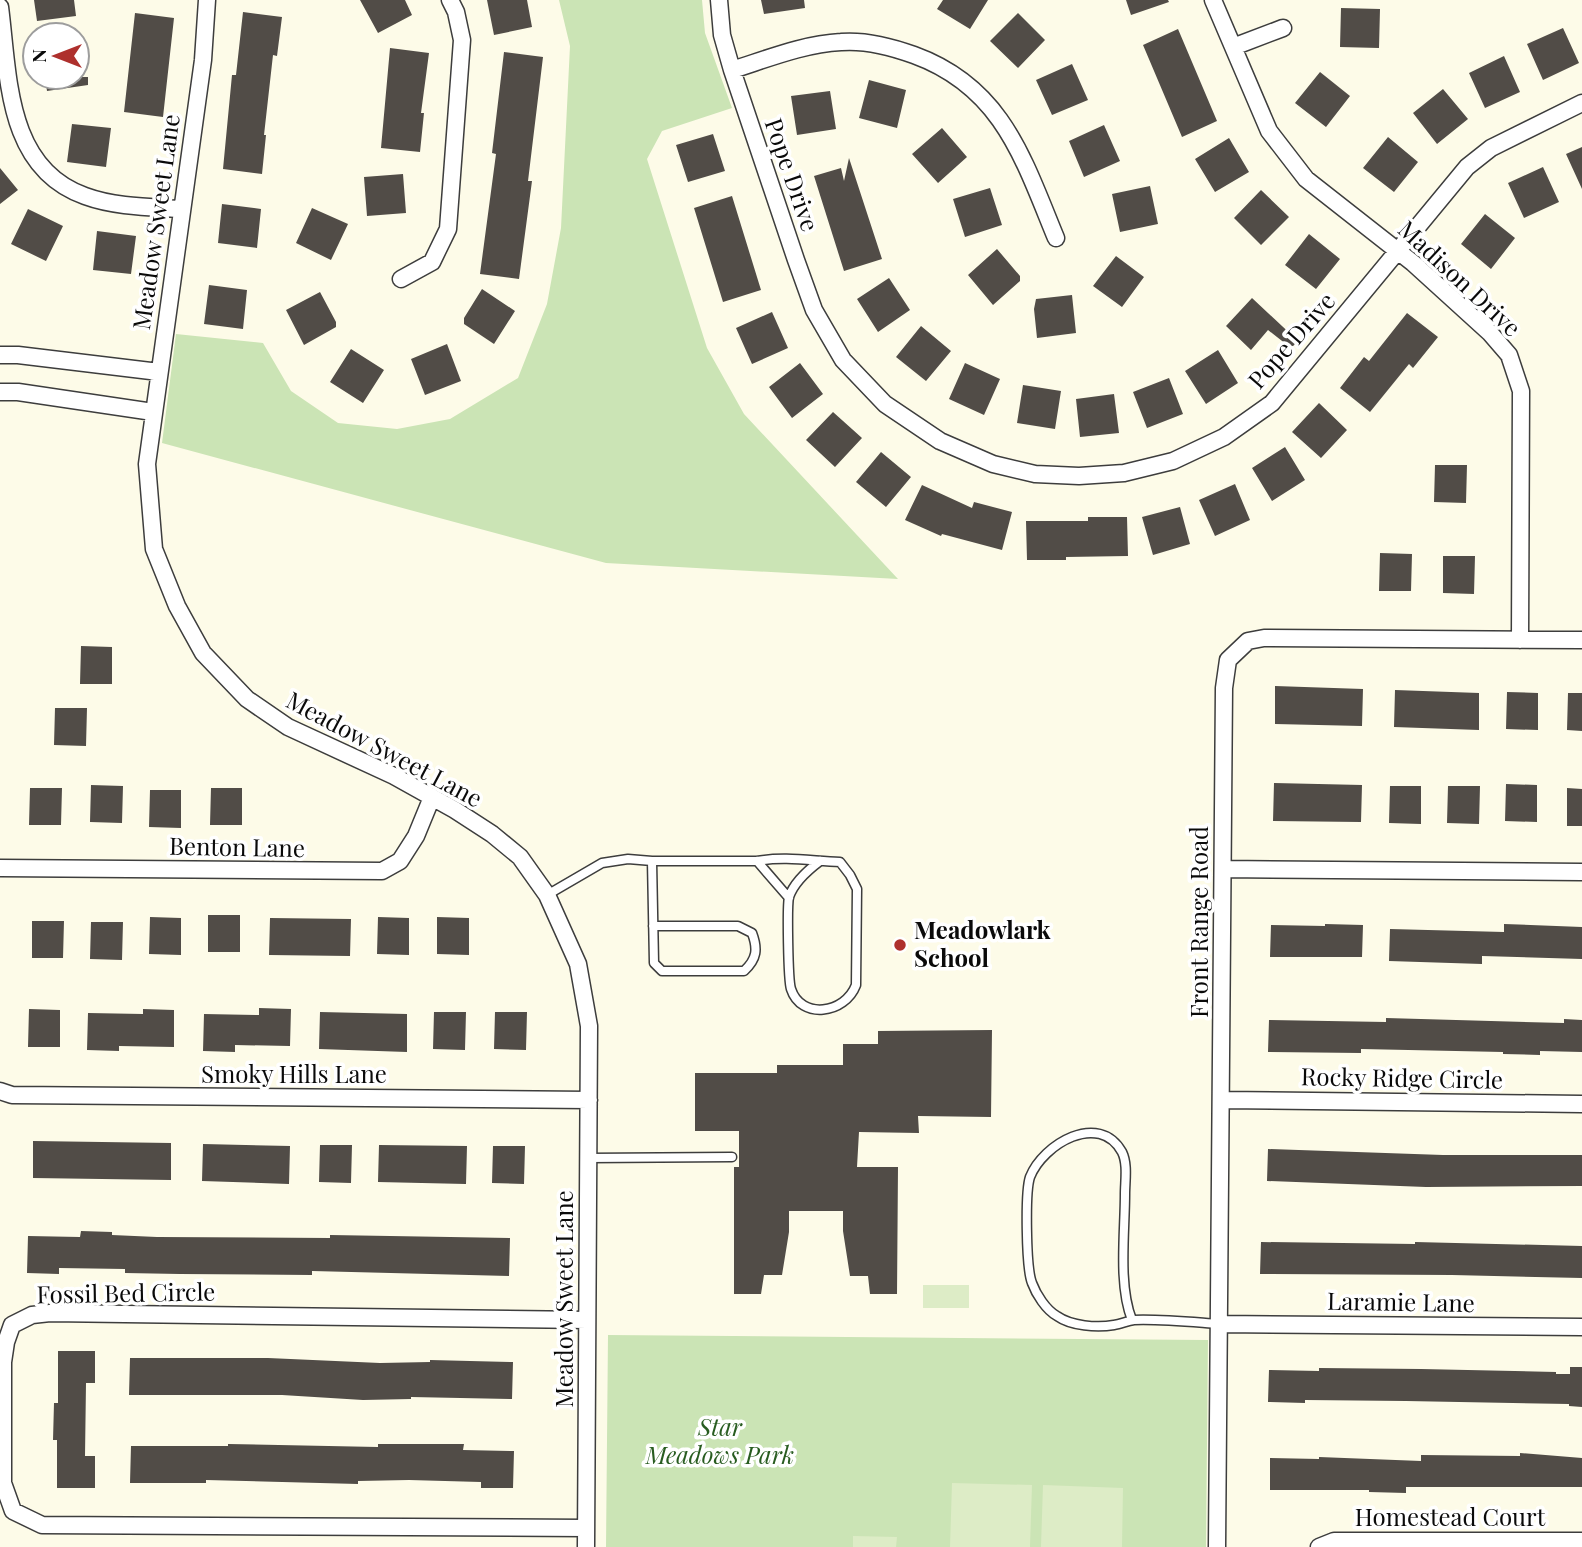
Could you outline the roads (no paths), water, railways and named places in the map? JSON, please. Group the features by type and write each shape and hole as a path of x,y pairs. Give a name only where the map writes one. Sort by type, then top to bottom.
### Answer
{"street":[{"name":"Meadow Sweet Lane","path":"207,0 203,60 147,464 154,549 177,606 203,653 247,699 288,727 394,776 492,834 520,857 547,895 578,964 589,1026 586,1547"},
{"path":"401,279 432,262 448,229 462,40 456,12 450,0"},
{"name":"Pope Drive","path":"719,0 722,35 732,70 814,310 843,360 885,404 940,441 993,464 1035,474 1079,476 1124,473 1173,461 1224,437 1272,403 1467,167 1491,148 1582,103"},
{"name":"Madison Drive","path":"1213,0 1269,131 1306,179 1399,252 1490,333 1509,355 1521,391 1520,639"},
{"path":"0,7 13,113 24,142 40,164 60,184 85,196 116,204 181,209"},
{"path":"1233,47 1283,28"},
{"path":"732,70 803,47 842,41 892,47 937,63 970,86 996,113 1017,146 1056,238"},
{"path":"0,355 159,372"},
{"path":"0,392 18,392 153,412"},
{"name":"Front Range Road","path":"1217,1547 1224,688 1228,660 1248,641 1264,638 1582,640"},
{"name":"Benton Lane","path":"0,868 382,871 400,861 416,836 432,797"},
{"path":"1223,869 1582,872"},
{"name":"Smoky Hills Lane","path":"0,1091 12,1095 589,1100"},
{"name":"Rocky Ridge Circle","path":"1222,1100 1582,1104"},
{"name":"Fossil Bed Circle","path":"586,1528 42,1525 13,1511 3,1483 3,1362 12,1325 32,1315 50,1313 587,1320"},
{"name":"Laramie Lane","path":"1219,1324 1582,1327"},
{"name":"Homestead Court","path":"1319,1547 1334,1541 1582,1541"}],"lane":[{"path":"547,895 602,863 628,859 757,861 805,858 840,862 857,890 856,985 852,997 836,1007 812,1009 800,1002 791,990 788,961 789,898 804,873 820,861"},
{"path":"653,861 653,926 654,963 662,971 744,971 752,963 757,948 752,933 738,926 653,926"},
{"path":"757,861 789,898"},
{"path":"1132,1320 1126,1296 1125,1160 1113,1140 1098,1133 1080,1134 1063,1140 1046,1153 1030,1177 1029,1271 1039,1296 1057,1317 1082,1325 1113,1326 1132,1320 1219,1324"},
{"path":"588,1158 732,1157"}],"place":[{"name":"Meadowlark School","path":"900,945"}],"park label":[{"name":"Star Meadows Park","path":"720,1442"}]}
